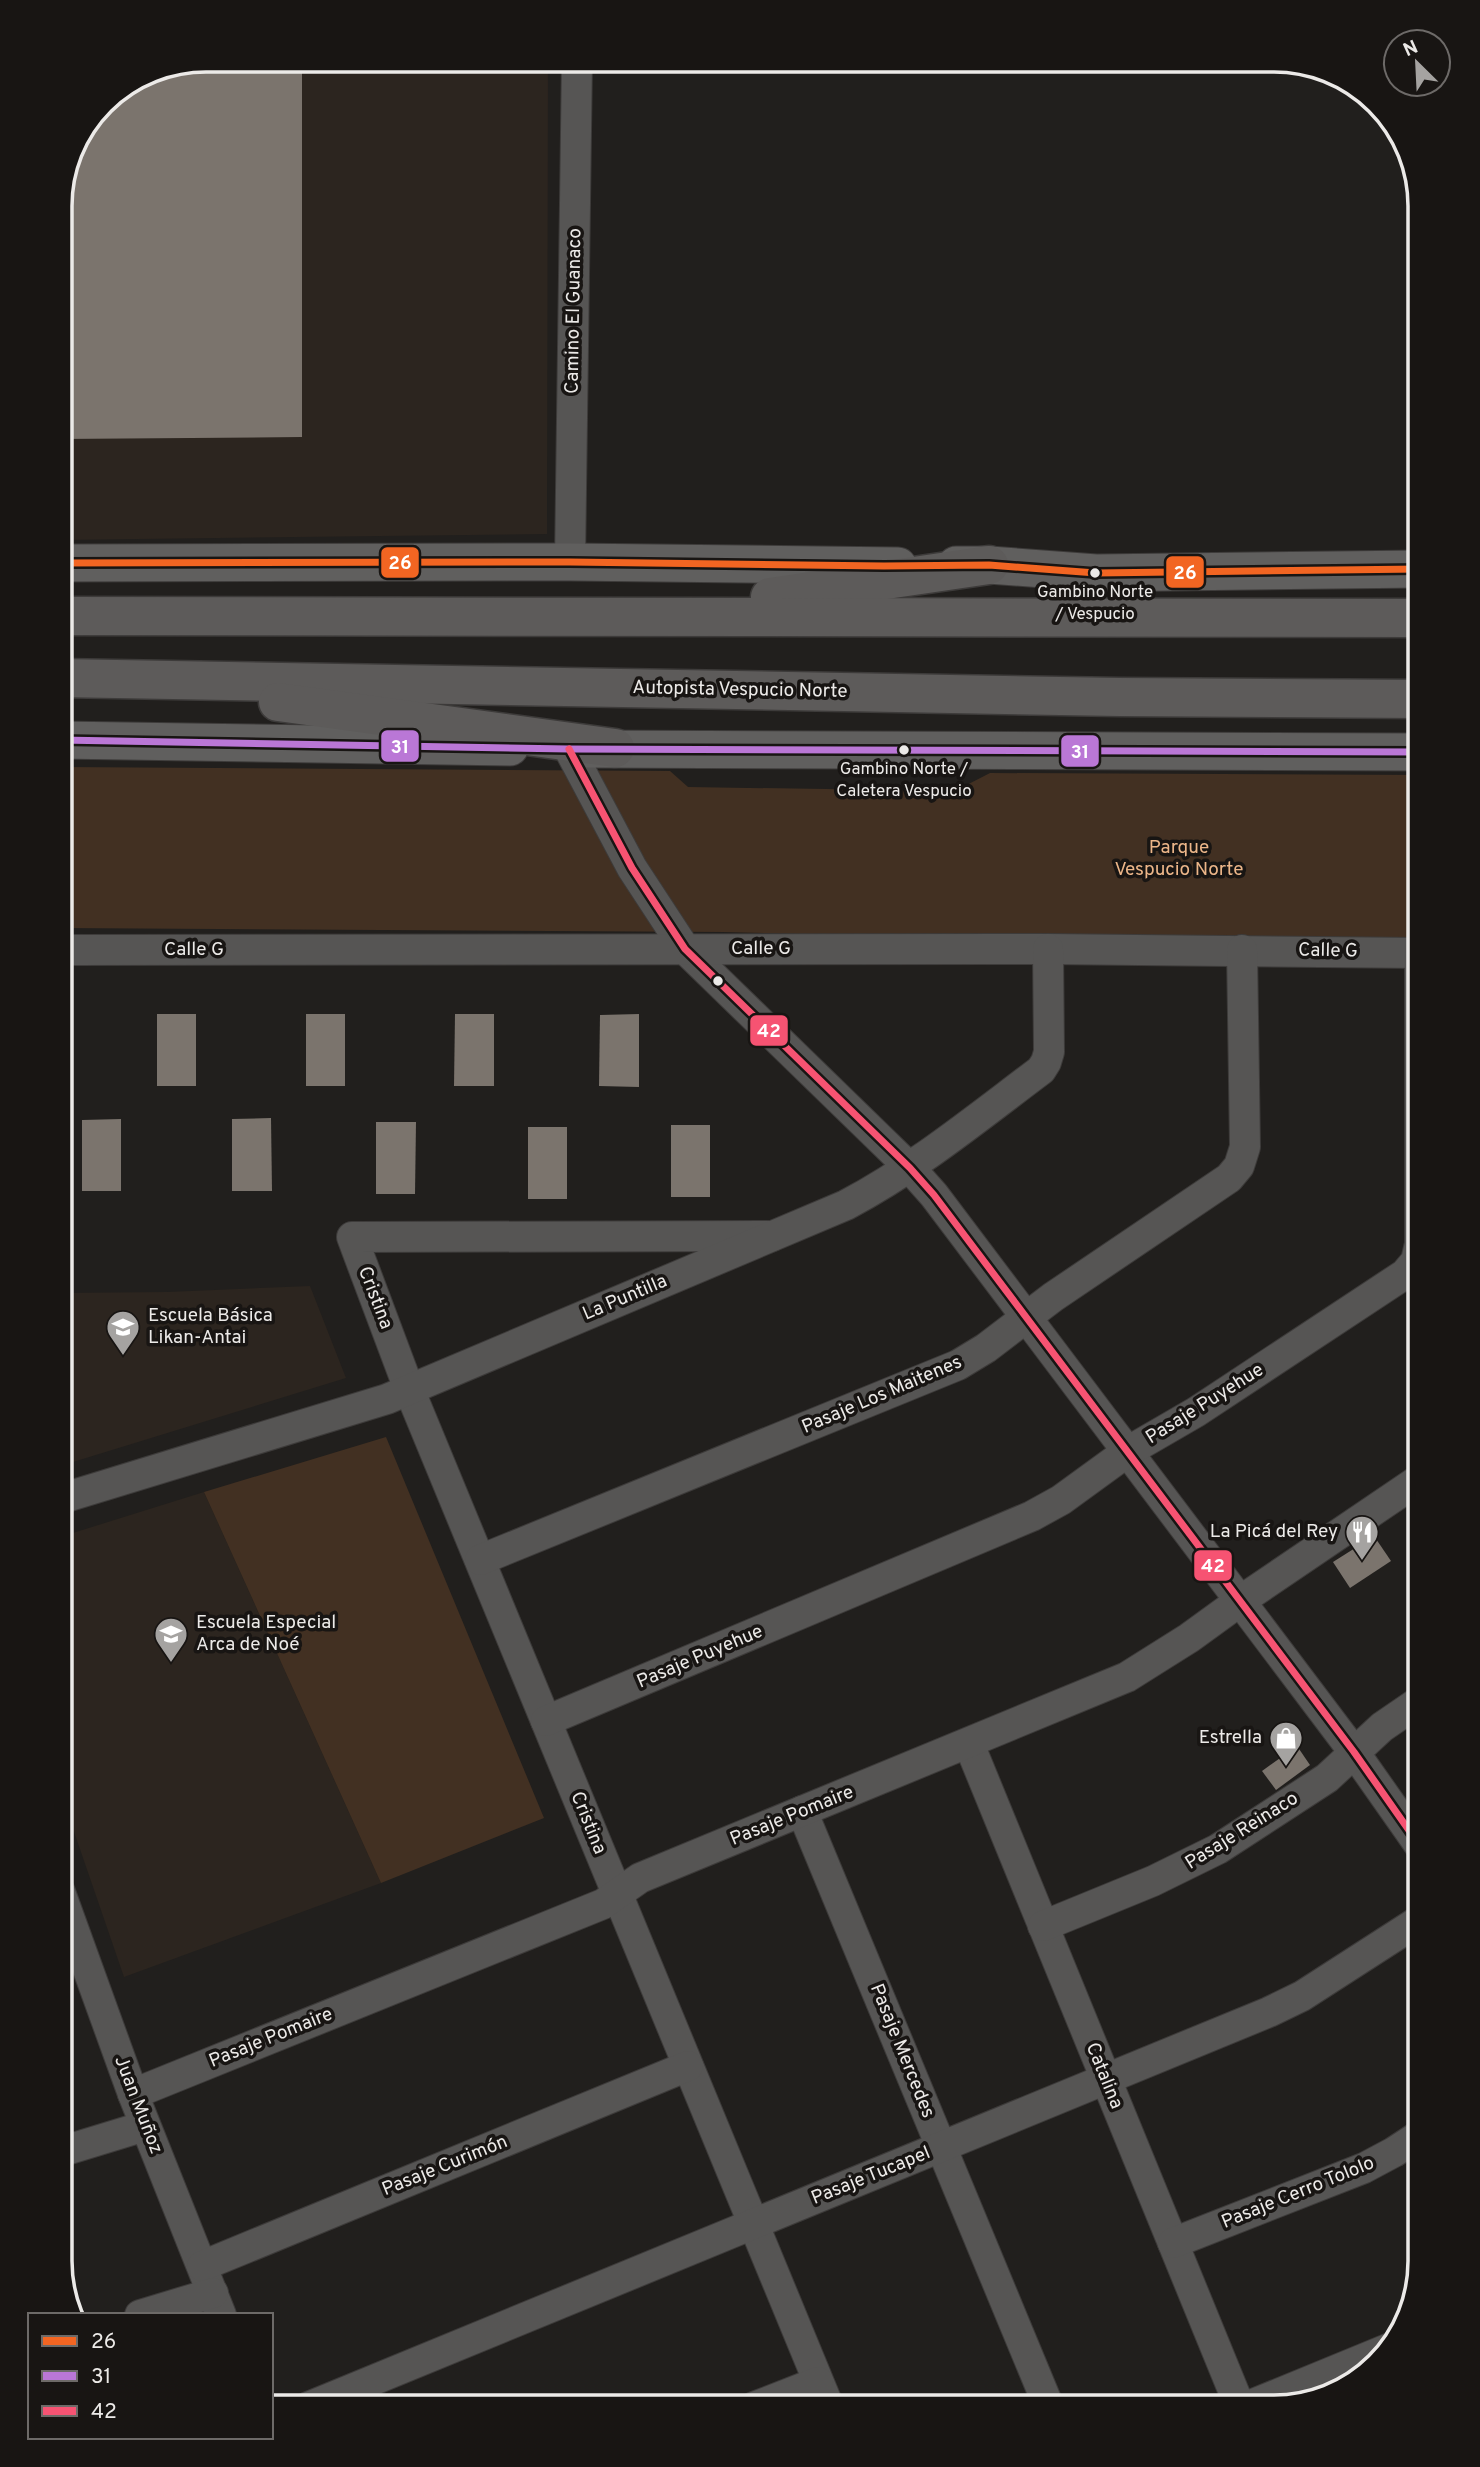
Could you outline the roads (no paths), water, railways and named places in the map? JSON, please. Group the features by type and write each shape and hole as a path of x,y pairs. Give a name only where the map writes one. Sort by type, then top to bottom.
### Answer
{"highway":[{"path":"636,615 989,565"},
{"path":"72,616 1408,618"},
{"name":"Autopista Vespucio Norte","path":"72,678 1120,697 1408,699"},
{"path":"107,678 615,748"}],"main road":[{"path":"72,563 989,565 1096,573 1408,569"},
{"path":"72,740 569,749 1408,752"}],"street":[{"name":"Camino El Guanaco","path":"570,562 578,72"},
{"path":"569,749 632,868 685,949 910,1168 941,1204 1354,1752 1408,1829"},
{"name":"Calle G","path":"72,950 1048,949 1408,953"},
{"name":"La Puntilla","path":"72,1495 387,1399 846,1205 910,1168 1041,1070 1049,1052 1048,949"},
{"name":"Pasaje Los Maitenes","path":"480,1560 950,1368 986,1348 1026,1317 1229,1178 1239,1166 1245,1147 1242,950"},
{"name":"Cristina","path":"772,1236 352,1237 409,1389 824,2395"},
{"name":"Pasaje Puyehue","path":"546,1721 1005,1530 1061,1500 1127,1452 1196,1412 1408,1270"},
{"name":"Pasaje Pomaire","path":"133,2094 603,1904 639,1878 1127,1677 1189,1639 1240,1601 1408,1487"},
{"name":"Pasaje Reinaco","path":"1043,1926 1165,1876 1218,1849 1327,1778 1382,1727 1408,1709"},
{"name":"Catalina","path":"969,1744 1235,2395"},
{"name":"Pasaje Mercedes","path":"802,1811 1044,2395"},
{"name":"Pasaje Tucapel","path":"337,2395 1269,2012 1302,1996 1408,1928"},
{"name":"Juan Muñoz","path":"72,1944 217,2304"},
{"name":"Pasaje Curimón","path":"202,2266 688,2066"},
{"path":"72,2148 145,2126"},
{"name":"Pasaje Cerro Tololo","path":"1173,2243 1364,2168 1408,2142"},
{"path":"154,2313 217,2304"},
{"path":"1275,2395 1368,2357"}],"place":[{"name":"Gambino Norte / Vespucio","path":"1095,573"},
{"name":"Gambino Norte / Caletera Vespucio","path":"904,750"},
{"name":"Escuela Básica Likan-Antai","path":"123,1357"},
{"name":"La Picá del Rey","path":"1362,1562"},
{"name":"Escuela Especial Arca de Noé","path":"171,1664"},
{"name":"Estrella","path":"1286,1768"}],"park label":[{"name":"Parque Vespucio Norte","path":"1179,859"}]}
